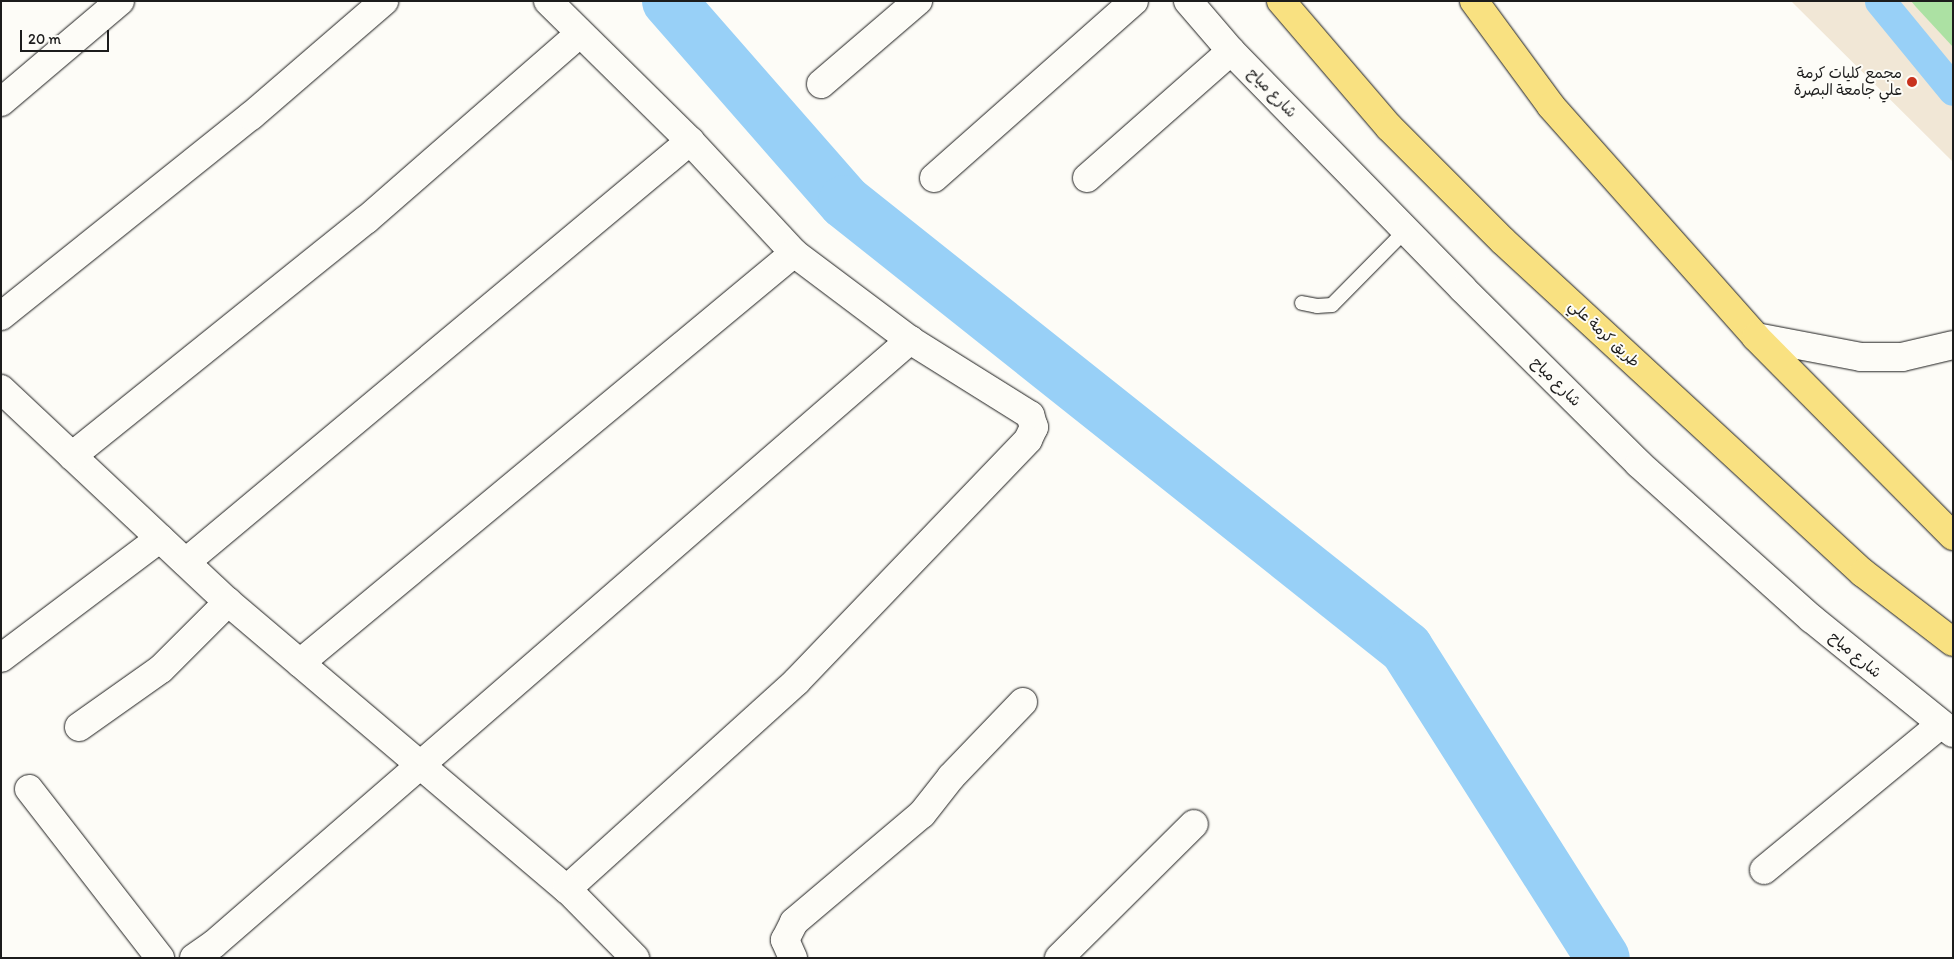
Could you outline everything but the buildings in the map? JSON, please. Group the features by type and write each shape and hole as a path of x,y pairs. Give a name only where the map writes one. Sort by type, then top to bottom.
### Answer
{"highway":[{"name":"طريق كرمة علي","path":"1281,1 1389,127 1503,241 1863,573 1953,642"},
{"path":"1474,1 1551,106 1756,337 1953,536"}],"street":[{"path":"1,102 120,1"},
{"path":"1,316 251,116 384,1"},
{"path":"548,1 579,34 690,141 794,253 910,340 1030,415 1034,428 1028,440 796,682 567,889"},
{"path":"821,84 918,1"},
{"path":"934,178 1134,1"},
{"name":"شارع مياح","path":"1188,1 1231,51 1639,464 1812,619 1947,728"},
{"path":"72,456 366,220 579,34"},
{"path":"1087,178 1231,51"},
{"path":"186,562 690,141"},
{"path":"300,663 794,253"},
{"path":"1756,337 1861,356 1902,356 1953,345"},
{"path":"212,953 420,765 910,340"},
{"path":"1,389 228,602 567,889 635,958"},
{"path":"1,658 160,538"},
{"path":"79,727 161,669 228,602"},
{"path":"793,958 785,940 794,922 922,814 951,776 1023,702"},
{"path":"1764,870 1947,728"},
{"path":"29,789 160,958"},
{"path":"1058,958 1194,824"}],"lane":[{"path":"1302,302 1317,306 1332,305 1406,230"}],"shaded area":[{"name":"مجمع كليات كرمة علي جامعة البصرة","path":"1791,1 1953,1 1953,162"}],"green space":[{"path":"1911,1 1953,1 1953,47 1916,7"}],"waterway":[{"path":"669,1 845,202 1406,648 1603,958"},
{"path":"1880,1 1953,90"}],"place":[{"name":"مجمع كليات كرمة علي جامعة البصرة","path":"1912,82"}]}
